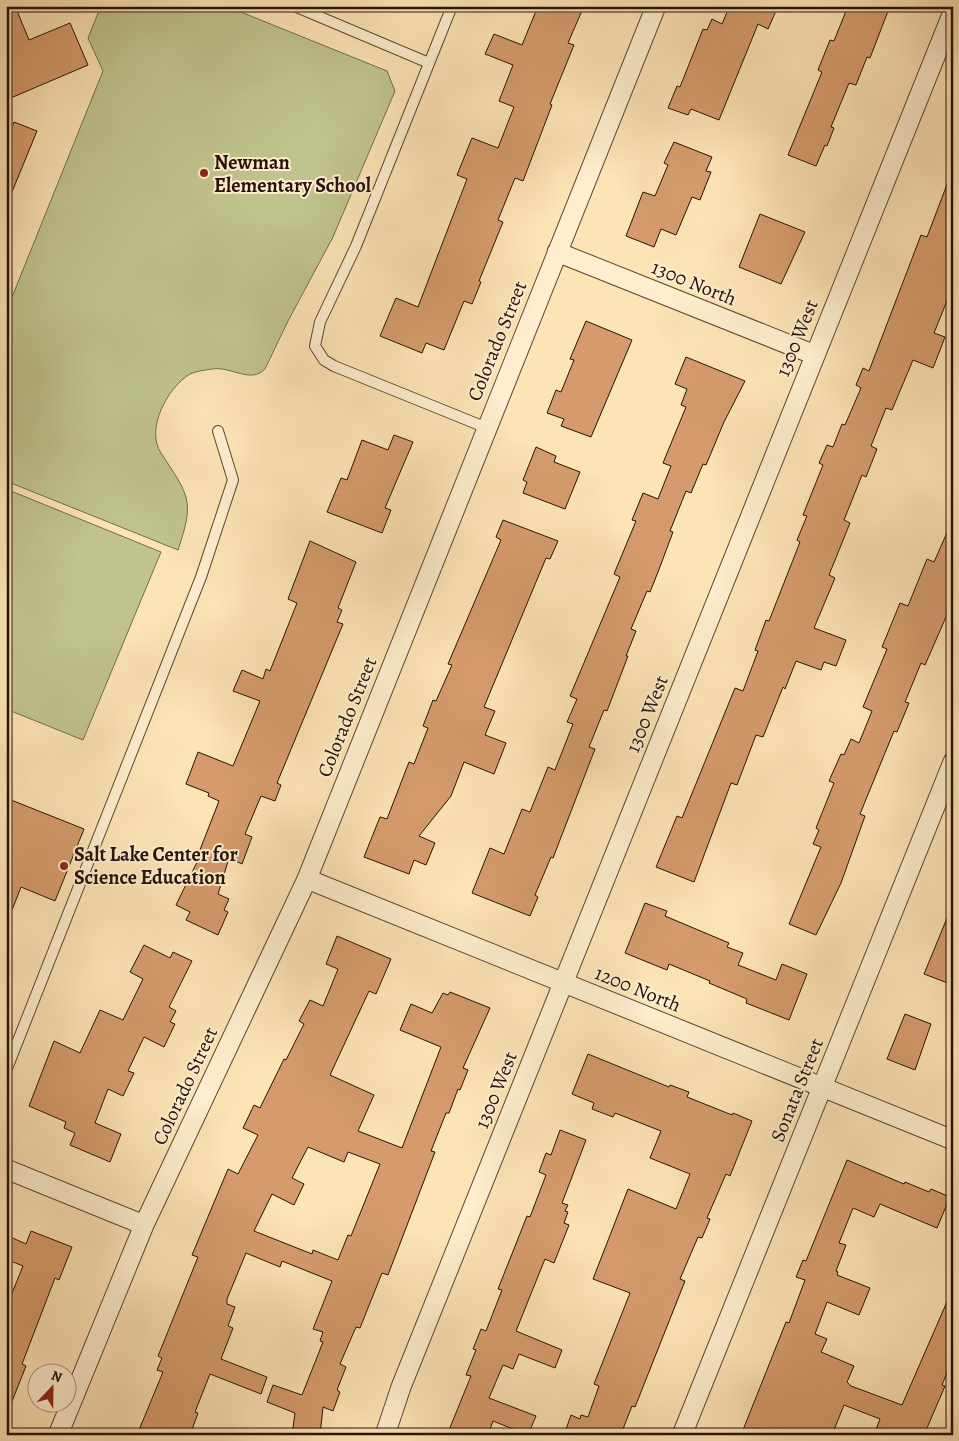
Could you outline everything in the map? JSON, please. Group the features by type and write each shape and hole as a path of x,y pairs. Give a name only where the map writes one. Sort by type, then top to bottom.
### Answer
{"street":[{"name":"Colorado Street","path":"58,1435 144,1225 307,879 656,6"},
{"name":"1300 West","path":"385,1435 401,1387 953,12"},
{"name":"1300 North","path":"557,252 815,355"},
{"name":"Sonata Street","path":"682,1435 953,762"},
{"name":"1200 North","path":"307,879 953,1140"},
{"path":"6,1169 144,1225"}],"lane":[{"path":"294,6 429,63"},
{"path":"452,6 356,246 320,322 315,346 324,360 334,366 487,428"},
{"path":"6,1071 201,576 233,480 218,431"}],"green space":[{"name":"Newman Elementary School","path":"101,6 226,6 387,71 395,91 333,237 288,321 265,369 253,375 219,369 192,373 174,388 161,409 157,421 157,443 161,453 178,479 186,499 186,520 178,550 6,481 6,312 103,71 88,38"},
{"path":"6,489 161,552 83,740 6,709"}],"building":[{"path":"6,6 15,6 29,40 70,23 88,65 6,100"},
{"path":"538,6 584,6 568,43 574,45 550,104 552,105 523,181 515,178 498,220 503,222 479,281 481,282 472,304 464,301 444,350 426,343 422,353 380,336 396,298 418,307 467,179 457,175 472,138 498,148 514,107 499,101 513,65 485,54 494,34 522,45"},
{"path":"715,6 778,6 768,29 758,24 719,120 691,109 688,115 668,108 677,86 680,87 703,29 707,30 712,19 722,24 727,12"},
{"path":"848,6 890,6 870,58 867,57 856,85 849,83 831,127 834,128 827,146 825,145 816,166 788,155 822,72 818,70 830,40 834,41"},
{"path":"14,122 37,131 7,204 6,140"},
{"path":"674,142 712,157 706,171 711,172 700,200 692,197 676,235 661,229 654,247 626,236 643,192 655,196 668,165 664,163"},
{"path":"951,174 953,286 934,333 945,337 933,368 913,360 892,410 886,408 871,446 877,449 866,477 862,475 844,520 850,523 829,575 835,578 814,628 846,640 836,666 824,662 821,670 796,661 785,689 783,687 763,737 756,735 737,785 731,783 694,882 656,867 677,816 682,818 735,688 743,691 758,651 755,650 766,620 769,621 800,542 797,540 807,516 803,515 823,465 819,463 827,445 833,447 842,424 845,425 861,388 856,385 863,368 869,371 921,235 927,237"},
{"path":"760,214 805,232 781,284 739,267"},
{"path":"586,321 632,340 591,437 561,426 564,419 547,413 556,390 561,392 574,360 570,359"},
{"path":"686,357 745,381 724,422 706,465 703,464 691,493 686,491 670,531 673,532 658,572 650,592 647,591 631,629 636,631 626,656 628,656 607,711 604,710 589,747 595,749 553,858 551,857 535,895 538,897 530,916 472,893 490,848 504,854 522,809 530,812 548,767 555,770 573,724 567,722 577,699 570,696 620,577 614,574 636,521 632,520 643,493 658,499 671,466 663,463 686,407 681,405 687,389 675,384"},
{"path":"394,435 413,442 385,508 391,510 382,533 327,512 341,478 347,480 362,440 388,450"},
{"path":"536,447 556,456 554,462 580,472 565,509 523,493 527,482 523,480"},
{"path":"953,519 953,601 925,665 921,663 905,702 909,703 897,732 894,731 860,814 865,816 841,883 816,935 789,924 821,847 813,844 819,830 816,828 834,783 829,781 841,754 844,755 851,739 859,743 872,711 863,707 887,649 882,647 900,603 908,606 927,559 934,562"},
{"path":"503,520 558,541 550,559 546,558 484,707 495,711 485,735 506,743 494,774 464,762 451,796 419,836 435,843 426,865 414,860 409,874 364,857 380,817 387,819 409,762 414,764 428,728 423,726 433,700 436,701 452,665 448,664 501,540 496,537"},
{"path":"310,541 356,562 338,608 342,610 337,622 343,624 277,783 281,785 275,801 261,796 245,834 252,837 242,864 229,858 218,894 229,899 224,910 228,912 218,935 186,920 190,912 176,905 200,856 198,855 219,801 208,796 209,793 186,784 198,752 233,766 260,701 233,691 242,670 263,679 266,669 270,671 297,603 288,599"},
{"name":"Salt Lake Center for Science Education","path":"6,798 84,829 55,901 21,887 7,923"},
{"path":"645,903 667,911 665,916 729,943 727,947 743,953 738,965 776,980 782,964 807,974 789,1020 746,1003 747,999 669,964 667,970 625,953"},
{"path":"953,906 953,985 924,974"},
{"path":"337,936 391,959 376,994 369,991 330,1075 374,1095 358,1131 402,1148 441,1047 400,1030 411,1004 432,1013 443,993 448,995 450,992 490,1008 463,1068 468,1070 449,1113 446,1113 431,1151 435,1152 388,1275 382,1273 360,1328 356,1327 340,1364 346,1367 337,1390 340,1392 333,1411 323,1407 320,1435 292,1435 295,1413 267,1402 273,1385 302,1395 323,1342 320,1341 323,1332 313,1329 332,1281 282,1261 280,1267 246,1253 227,1299 227,1304 235,1307 228,1326 233,1328 221,1359 267,1377 261,1394 210,1374 195,1412 198,1413 190,1435 151,1435 139,1430 163,1372 157,1370 162,1358 158,1356 198,1257 192,1255 228,1169 238,1174 258,1135 243,1128 254,1105 260,1108 284,1059 286,1060 304,1024 299,1021 310,1000 323,1006 338,969 326,964","holes":["308,1147 344,1162 348,1152 380,1164 351,1236 348,1235 338,1260 313,1250 312,1254 254,1231 272,1194 294,1205 304,1184 292,1178"]},
{"path":"144,945 170,958 173,952 192,961 169,1007 176,1011 170,1022 175,1024 164,1047 144,1037 128,1071 134,1073 123,1096 108,1089 95,1123 121,1134 110,1162 70,1145 75,1133 64,1128 66,1122 29,1106 54,1041 80,1053 100,1010 123,1020 143,979 130,972"},
{"path":"905,1014 931,1024 915,1070 887,1059"},
{"path":"588,1054 669,1087 670,1085 689,1092 687,1097 752,1121 730,1176 726,1174 707,1218 710,1219 702,1238 698,1237 680,1279 685,1281 635,1407 632,1406 623,1429 631,1432 631,1435 564,1435 571,1415 580,1419 581,1415 588,1417 599,1386 594,1384 630,1293 593,1279 628,1189 676,1209 690,1174 650,1158 661,1131 615,1113 613,1117 592,1109 594,1103 572,1094"},
{"path":"560,1130 586,1140 562,1203 568,1205 565,1211 568,1212 564,1223 569,1225 554,1263 545,1259 516,1331 562,1350 555,1368 519,1354 513,1369 503,1365 489,1398 536,1416 528,1435 493,1421 488,1435 447,1435 471,1376 466,1375 476,1350 473,1349 481,1329 486,1331 502,1290 498,1289 527,1216 530,1217 546,1175 539,1172 546,1153 551,1155"},
{"path":"847,1160 904,1184 905,1182 929,1192 931,1189 950,1197 937,1228 880,1204 874,1217 853,1208 839,1243 846,1245 836,1271 838,1272 837,1275 870,1288 859,1315 827,1302 815,1334 827,1339 821,1352 854,1366 847,1382 851,1386 902,1405 953,1288 953,1358 942,1385 945,1386 924,1435 874,1435 880,1419 844,1405 832,1435 741,1435 786,1322 789,1323 805,1280 796,1277 803,1260 806,1261"},
{"path":"31,1231 72,1247 59,1280 55,1278 22,1364 26,1366 7,1414 6,1308 23,1266 6,1259 6,1235 26,1244"}],"place":[{"name":"Newman Elementary School","path":"204,173"},
{"name":"Salt Lake Center for Science Education","path":"64,866"}]}
